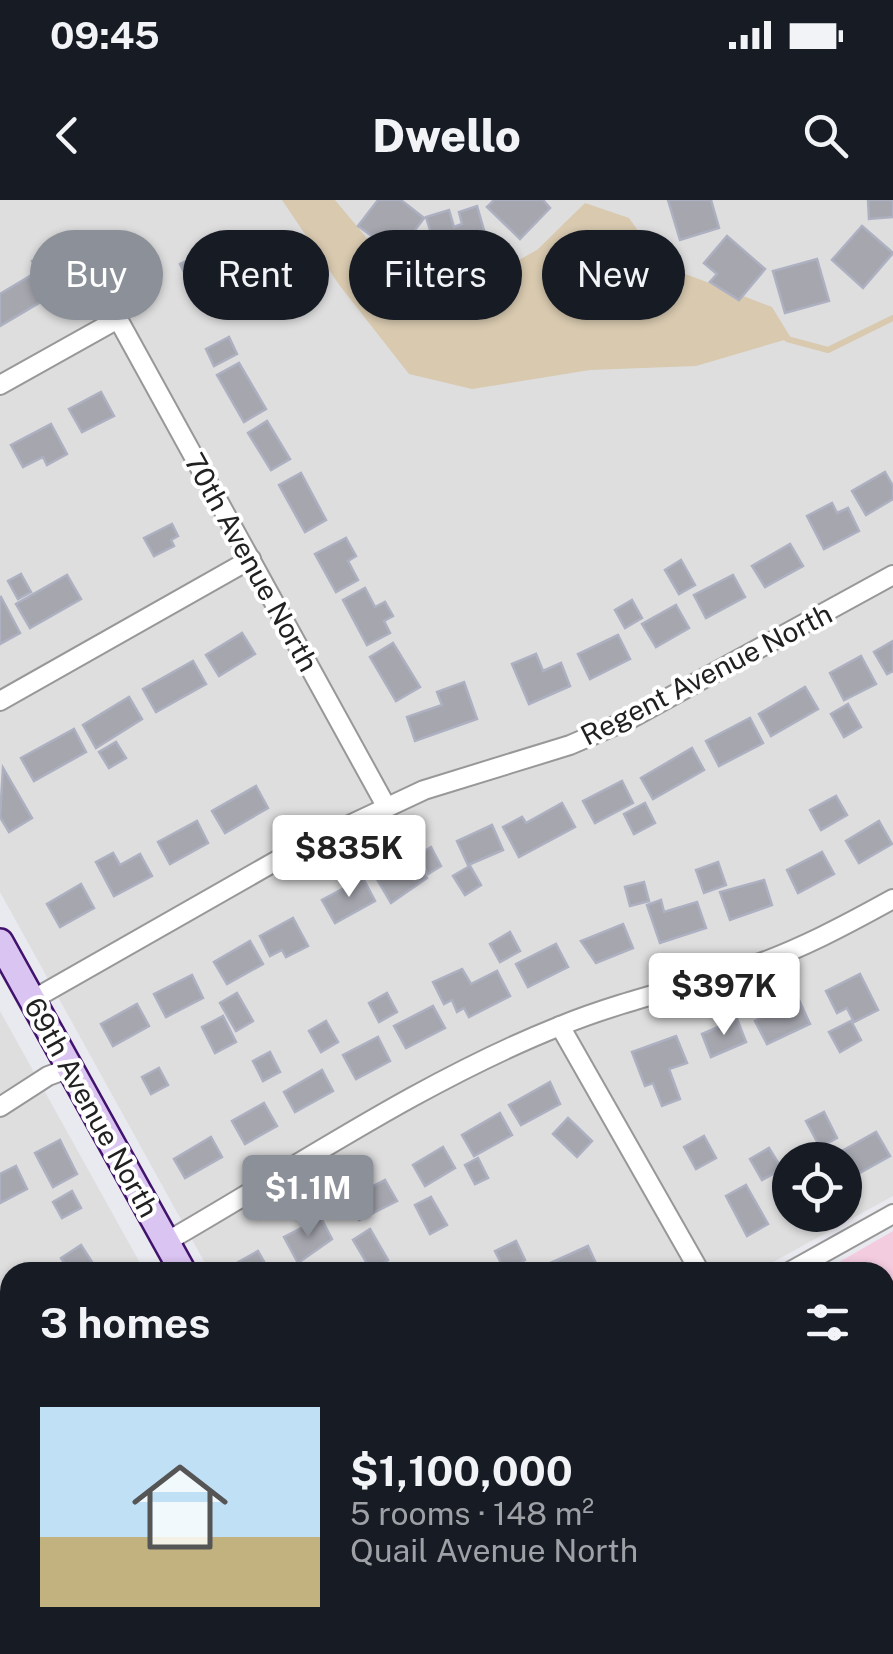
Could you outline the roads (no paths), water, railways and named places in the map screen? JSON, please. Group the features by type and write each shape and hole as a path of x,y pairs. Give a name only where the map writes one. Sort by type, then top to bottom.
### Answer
{"street":[{"name":"70th Avenue North","path":"0,385 118,319 386,806"},
{"path":"0,701 251,559"},
{"name":"Regent Avenue North","path":"32,1000 290,853 386,806 570,745 628,720 893,575"},
{"path":"166,1242 464,1071 560,1026 751,966 810,943 893,899"},
{"name":"69th Avenue North","path":"0,942 177,1262"},
{"path":"560,1026 694,1262"},
{"path":"0,1107 48,1076 70,1068"},
{"path":"807,1262 893,1214"}],"waterway":[{"path":"787,339 828,350 893,318"}]}
